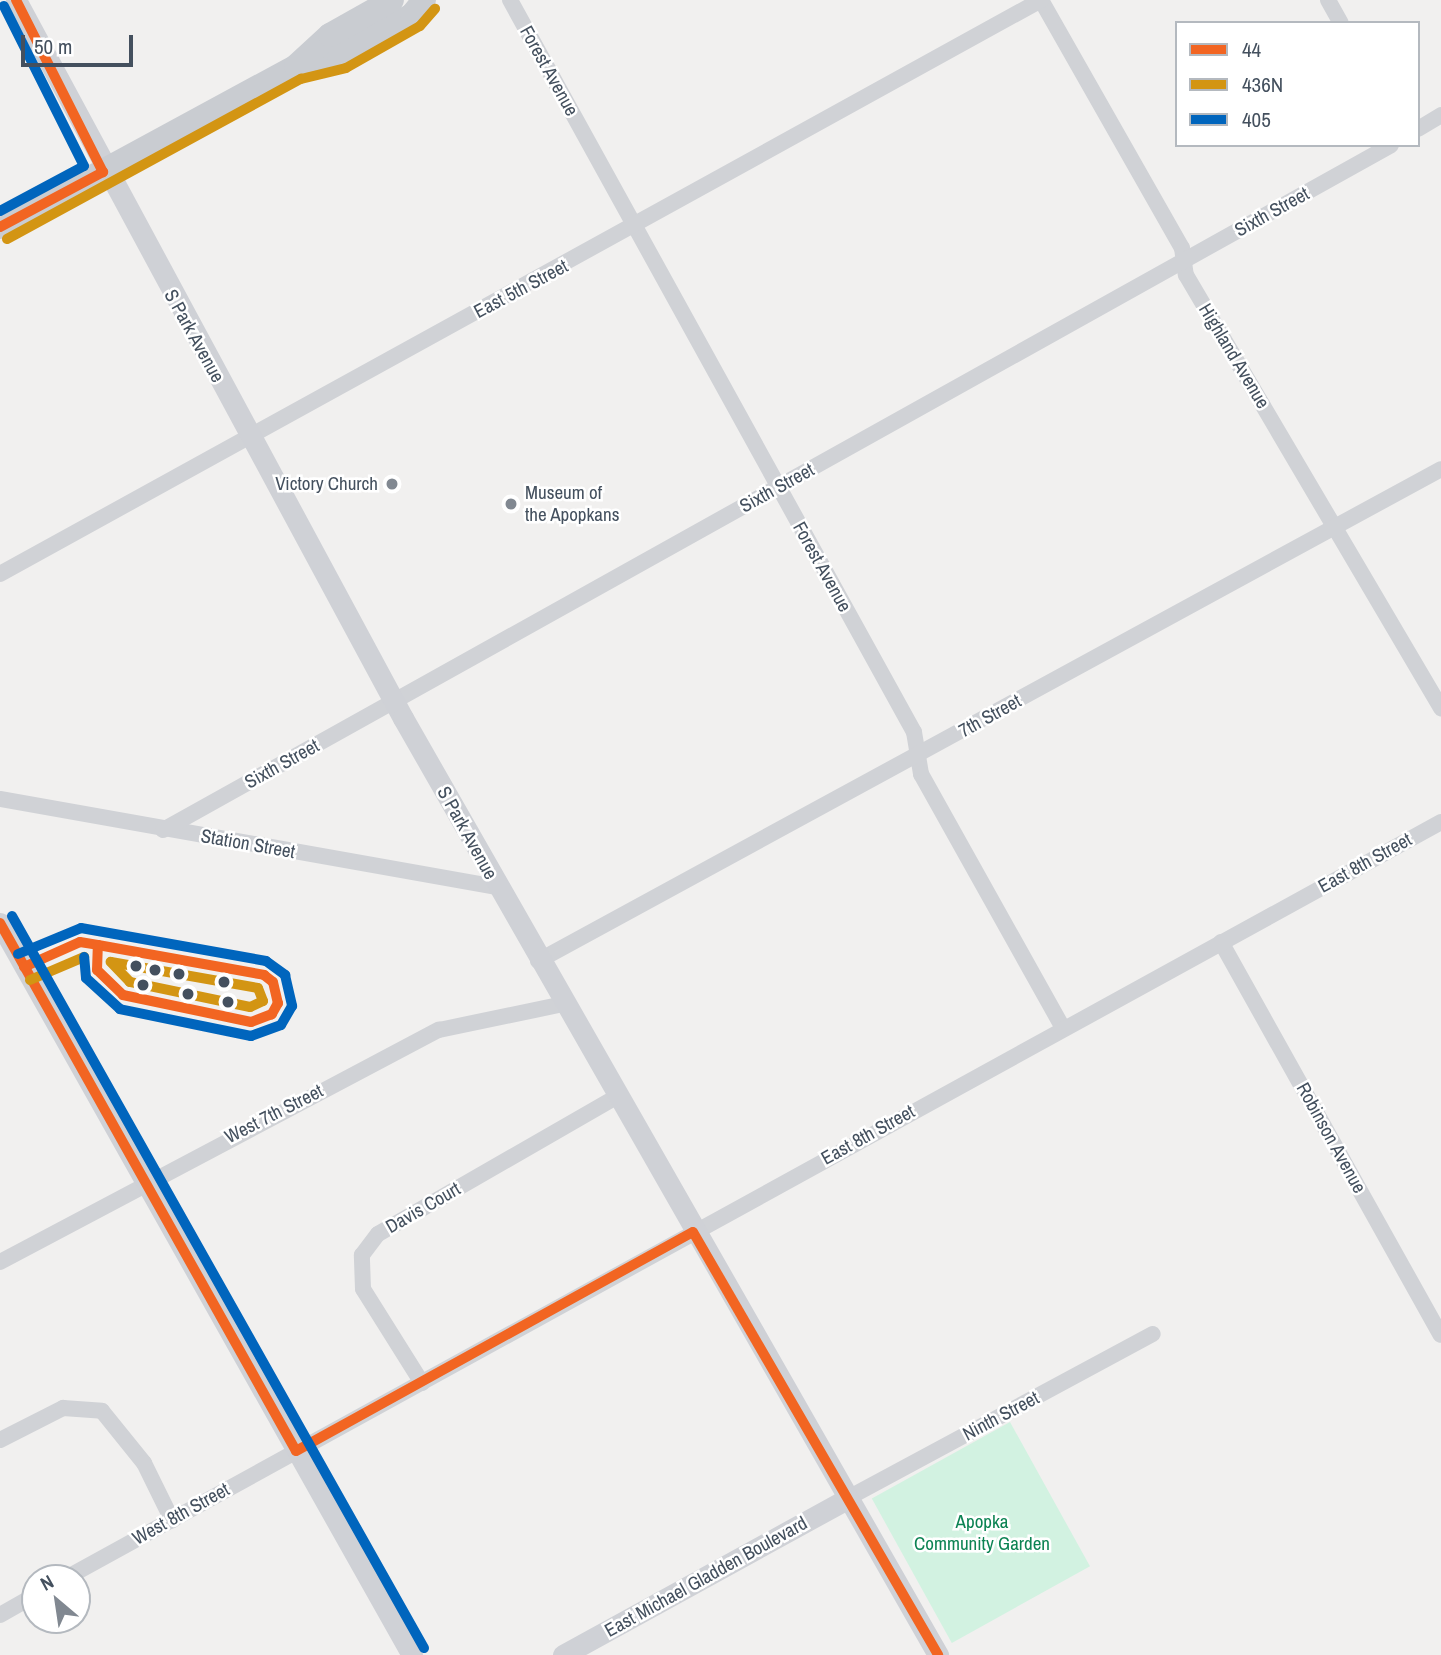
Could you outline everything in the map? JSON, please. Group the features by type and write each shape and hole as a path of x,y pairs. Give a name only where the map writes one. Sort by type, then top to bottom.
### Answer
{"main road":[{"name":"S Park Avenue","path":"16,0 103,172 251,436 394,703 692,1232 938,1655"},
{"path":"0,227 296,66 330,35 392,0"},
{"path":"296,66 339,55 412,15 424,0"},
{"path":"0,923 412,1655"},
{"name":"East Michael Gladden Boulevard","path":"563,1655 848,1498"}],"street":[{"name":"Forest Avenue","path":"510,0 914,732 921,774 1063,1027"},
{"name":"East 5th Street","path":"0,574 1041,0"},
{"name":"Highland Avenue","path":"1041,0 1184,261 1186,275 1441,708"},
{"path":"1328,0 1340,21"},
{"path":"1420,128 1441,115"},
{"name":"Sixth Street","path":"163,830 1387,147"},
{"name":"7th Street","path":"538,961 1441,469"},
{"name":"Station Street","path":"0,799 163,830 497,887"},
{"name":"East 8th Street","path":"296,1451 1063,1027 1441,822"},
{"name":"Robinson Avenue","path":"1221,942 1441,1335"},
{"name":"West 7th Street","path":"0,1262 145,1181 439,1030 563,1003"},
{"name":"Davis Court","path":"422,1383 363,1289 362,1255 378,1234 616,1097"},
{"name":"Ninth Street","path":"848,1498 1153,1334"},
{"path":"0,1440 63,1408 102,1411 144,1464 172,1520"},
{"name":"West 8th Street","path":"91,1564 296,1451"},
{"path":"0,1615 21,1603"}],"green space":[{"name":"Apopka Community Garden","path":"1010,1422 1090,1566 952,1643 872,1499"}],"transit line":[{"name":"44","path":"16,0 103,172"},
{"name":"405","path":"0,211 84,166 4,6"},
{"name":"436N","path":"7,239 301,79 346,68 420,26 435,9"},
{"name":"44","path":"0,227 103,172"},
{"name":"405","path":"12,916 424,1648"},
{"name":"44","path":"0,923 296,1451"},
{"name":"405","path":"18,954 81,928 266,961 285,975 292,1006 281,1025 251,1036 120,1009 86,978 84,957"},
{"name":"44","path":"24,967 80,942 98,945"},
{"name":"44","path":"98,945 264,975 273,982 278,1003 272,1014 251,1022 123,995 97,970 98,945"},
{"name":"436N","path":"30,980 84,957"},
{"name":"436N","path":"111,962 258,988 263,1001 250,1007 130,982 111,962"},
{"name":"44","path":"693,1232 938,1655"},
{"name":"44","path":"296,1451 693,1232"}],"place":[{"name":"Victory Church","path":"392,484"},
{"name":"Museum of the Apopkans","path":"511,504"}]}
